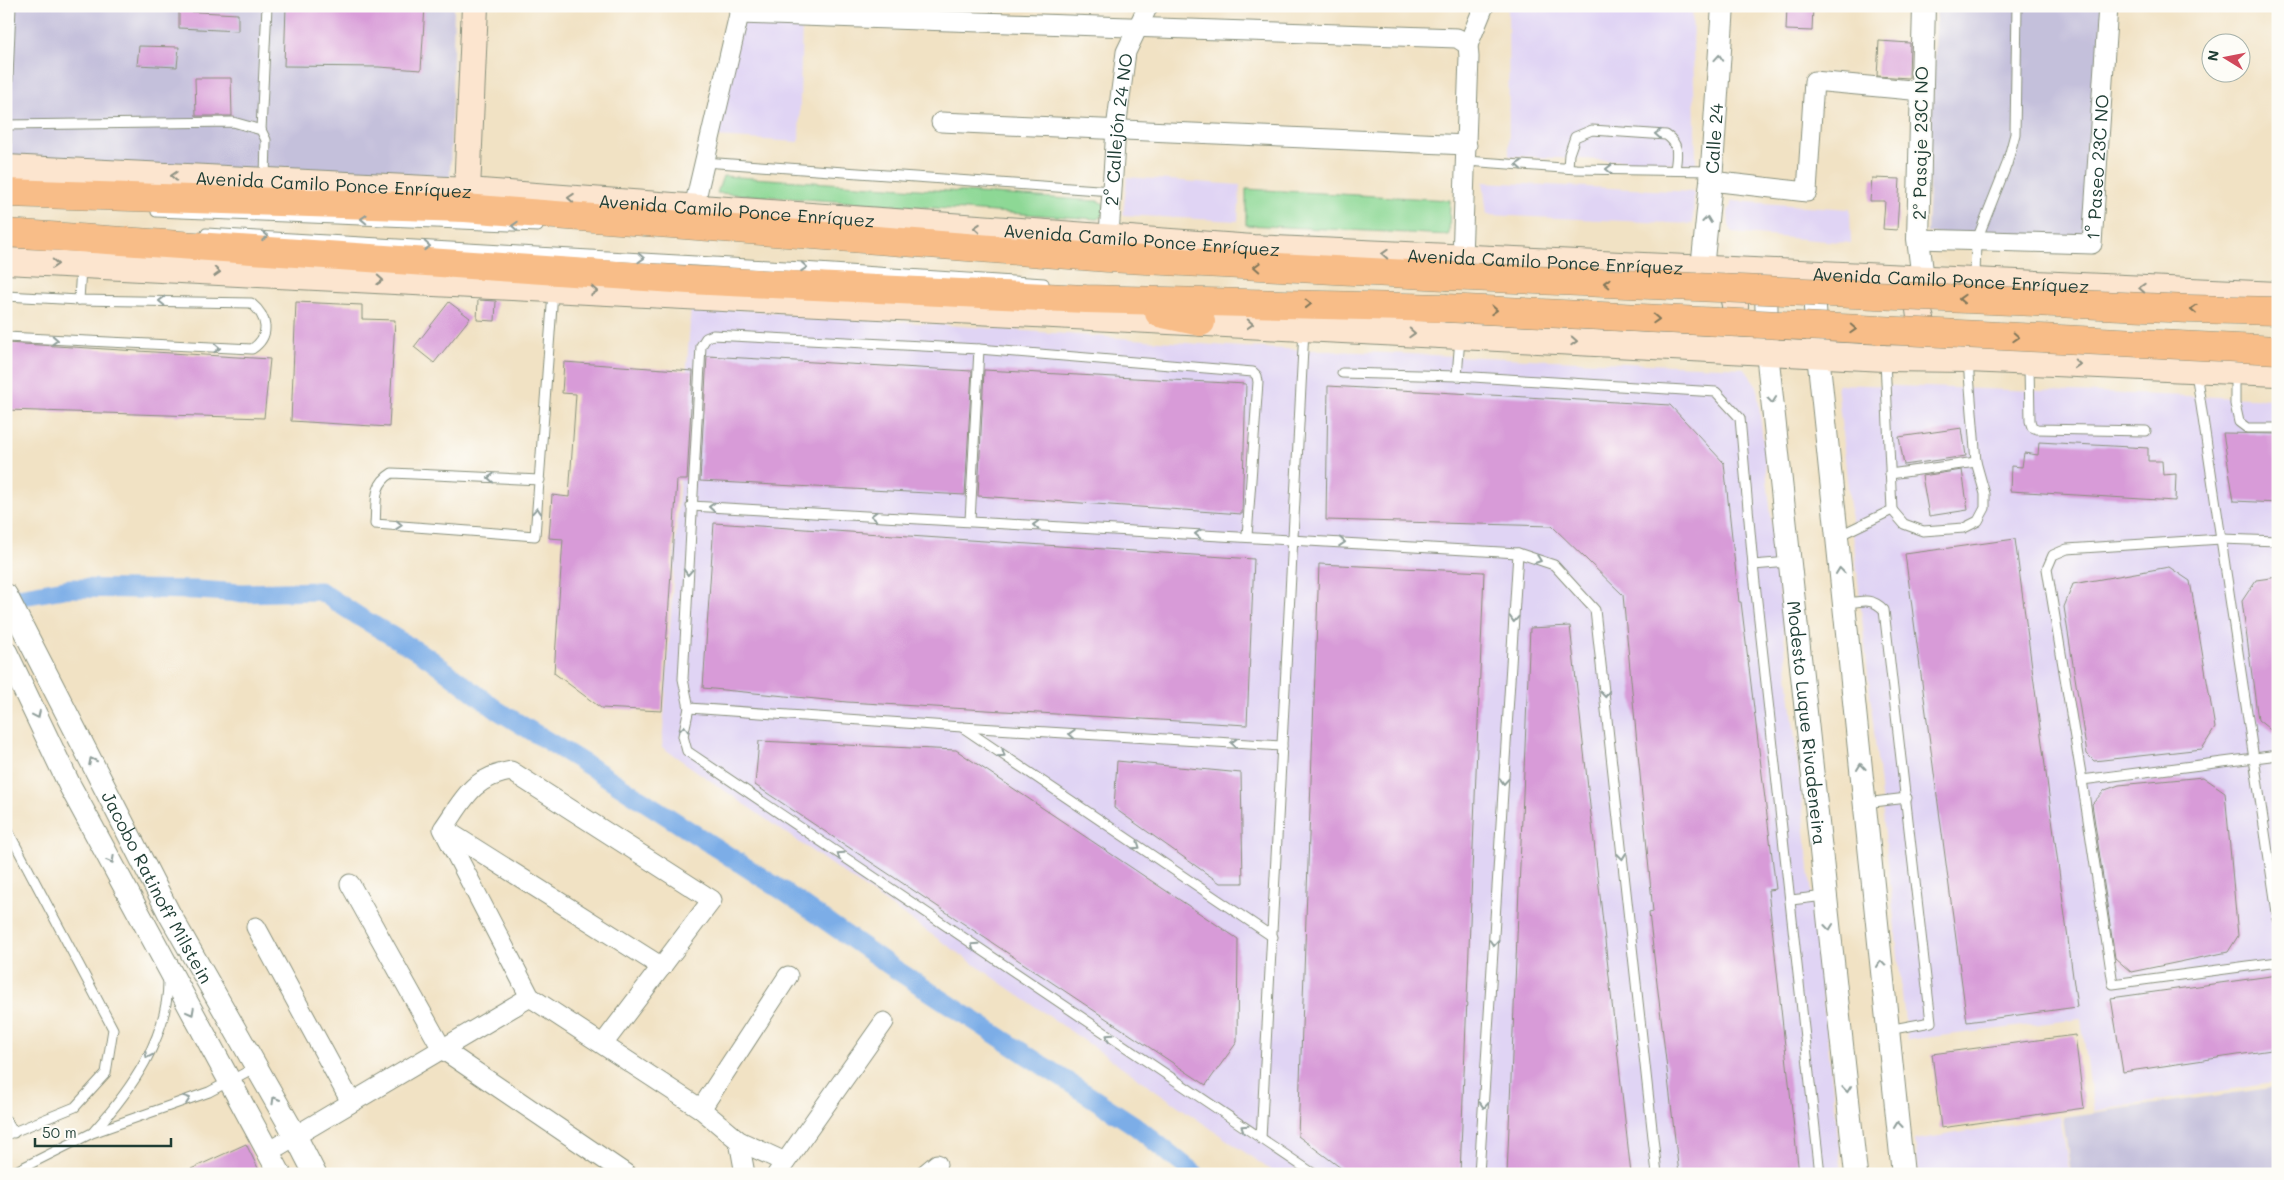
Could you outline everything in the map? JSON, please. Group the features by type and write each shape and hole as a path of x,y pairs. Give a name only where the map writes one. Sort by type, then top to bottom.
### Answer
{"main road":[{"path":"466,207 475,6"},
{"name":"Avenida Camilo Ponce Enríquez","path":"6,168 265,181 466,207 663,223 730,233 1109,248 1140,260 1486,278 2278,311"},
{"name":"Avenida Camilo Ponce Enríquez","path":"6,193 466,207 694,207 1057,234"},
{"path":"663,223 694,207 730,233"},
{"path":"6,233 679,279 1086,299 1445,308 2278,350"},
{"path":"1057,234 1109,248 1253,248"},
{"name":"Avenida Camilo Ponce Enríquez","path":"1253,248 2278,294"},
{"path":"6,261 1885,358 1968,359 2278,373"},
{"path":"1702,269 1721,280 1732,294 1736,311 1732,329 1720,343 1703,348"},
{"path":"1923,279 1918,291 1923,328 1933,341 1944,350 1968,359"},
{"path":"937,292 980,310 1016,296"},
{"path":"1086,299 1201,322"}],"street":[{"name":"2° Callejón 24 NO","path":"1109,248 1116,129 1126,52 1148,6"},
{"path":"1462,258 1467,153 1468,44 1484,6"},
{"name":"Calle 24","path":"1702,269 1711,176 1723,6"},
{"name":"2º Pasaje 23C NO","path":"1923,279 1918,239 1924,6"},
{"name":"1° Paseo 23C NO","path":"1918,239 2092,244 2108,6"},
{"path":"694,207 740,10 1137,28 1457,38 1468,44"},
{"path":"1711,176 1807,192 1814,81 1922,91"},
{"path":"941,122 1116,129 1467,153"},
{"name":"Modesto Luque Rivadeneira","path":"1766,272 1767,352 1856,1174"},
{"path":"1812,273 1818,354 1903,1174"},
{"name":"Jacobo Ratinoff Milstein","path":"6,595 21,666 70,786 180,960 256,1067 315,1174"},
{"name":"Jacobo Ratinoff Milstein","path":"21,666 170,915 180,960 228,1081 280,1174"},
{"path":"443,829 474,785 492,774 511,771 712,900 603,1044"},
{"path":"443,829 662,967"},
{"path":"443,829 530,997 701,1109 739,1141 781,1168 884,1022"},
{"path":"350,884 442,1049 626,1174"},
{"path":"256,927 351,1102"},
{"path":"701,1109 788,976"},
{"path":"268,1152 530,997"},
{"path":"739,1141 745,1174"}],"lane":[{"path":"6,142 11,6"},
{"path":"265,181 266,140 261,130 267,6"},
{"path":"1975,280 1976,242 2007,164 2014,134 2017,6"},
{"path":"6,125 233,122 261,130"},
{"path":"1568,168 1569,154 1575,137 1592,130 1666,135 1674,139 1676,146 1675,170"},
{"path":"1467,153 1568,168 1675,170 1711,176"},
{"path":"704,162 1112,191"},
{"name":"Avenida Camilo Ponce Enríquez","path":"146,211 466,207 545,228"},
{"path":"199,233 802,267 1040,283 1049,284 1086,299"},
{"name":"Avenida Camilo Ponce Enríquez","path":"730,233 964,257"},
{"name":"Avenida Camilo Ponce Enríquez","path":"1054,264 1109,248"},
{"path":"79,300 81,265"},
{"path":"540,480 392,473 382,479 377,489 376,524 535,536 540,480 554,289"},
{"path":"6,296 79,300 251,303 260,311 264,319 265,331 257,346 252,349 6,337"},
{"path":"1261,1139 1304,327"},
{"path":"1247,536 1258,382 1252,372 979,349 713,335 706,338 701,346 682,679 689,708 683,736 687,751 1314,1174"},
{"path":"1457,376 1460,335"},
{"path":"970,521 979,349"},
{"path":"1885,358 1892,510 1904,524 1923,531 1964,528 1978,521 1985,508 1985,494 1976,462 1968,359"},
{"path":"2029,362 2030,421 2032,427 2037,429 2146,431"},
{"path":"2196,370 2278,919"},
{"path":"2235,371 2235,404 2240,422 2247,428 2278,428"},
{"path":"1342,373 1457,376 1716,392 1740,418 1754,565 1820,1174"},
{"path":"1890,474 1976,462"},
{"path":"691,506 1247,536 1518,553 1554,566 1595,610 1657,1174"},
{"path":"1837,537 1892,510"},
{"path":"2278,541 2221,539 2067,549 2053,555 2047,569 2113,984 2278,962"},
{"path":"1479,1174 1518,553"},
{"path":"1754,565 1790,562"},
{"path":"1844,604 1869,600 1877,602 1884,610 1907,798 1931,1022 1888,1030"},
{"path":"689,708 962,727 1282,746"},
{"path":"962,727 1272,937"},
{"path":"2082,780 2278,755"},
{"path":"1864,803 1907,798"},
{"path":"6,827 113,1029 106,1072 75,1107 10,1134 6,1120"},
{"path":"1791,900 1826,896"},
{"path":"92,1133 118,1104 140,1072 156,1038 180,960"},
{"path":"10,1174 92,1133 209,1092 256,1067"}],"shaded area":[{"path":"6,6 454,6 450,179 6,160"},
{"path":"1508,6 1692,6 1696,164 1509,156"},
{"path":"1937,6 2103,6 2096,243 1927,233"},
{"path":"802,19 799,142 715,137 742,21"},
{"path":"1127,177 1240,185 1238,221 1123,215"},
{"path":"1483,182 1694,192 1693,224 1487,215"},
{"path":"1732,201 1850,209 1851,243 1732,233 1728,213"},
{"path":"691,306 1240,347 1744,368 1757,386 1842,1174 1276,1174 662,747"},
{"path":"1837,384 2278,399 2278,1082 2094,1111 2081,1019 1907,1040"},
{"path":"2278,1087 2278,1174 2071,1174 2063,1117"},
{"path":"2060,1116 2070,1174 1919,1174 1915,1140"}],"green space":[{"path":"723,176 1098,201 1104,204 1104,215 1097,219 717,193"},
{"path":"1246,189 1450,200 1449,235 1246,225"}],"building":[{"path":"286,6 425,6 421,70 379,67 284,66"},
{"path":"1787,6 1813,6 1812,31 1786,30"},
{"path":"179,11 238,14 238,31 179,28"},
{"path":"1879,41 1910,43 1909,78 1877,76"},
{"path":"139,46 179,47 177,67 137,65"},
{"path":"195,78 231,78 232,116 196,116"},
{"path":"1872,178 1900,179 1897,230 1883,229 1885,201 1870,201"},
{"path":"478,300 496,301 495,321 477,320"},
{"path":"296,302 362,305 362,319 395,320 389,427 291,421"},
{"path":"449,302 470,318 434,363 414,347"},
{"path":"6,343 270,359 264,418 6,410"},
{"path":"707,356 972,371 965,495 700,481"},
{"path":"564,362 693,371 687,480 677,480 662,711 601,708 554,673 563,539 549,538 552,495 569,497 576,394 562,393"},
{"path":"984,370 1246,384 1242,514 978,496"},
{"path":"1328,386 1670,405 1724,463 1739,602 1741,602 1776,889 1768,890 1799,1174 1679,1174 1649,913 1653,912 1623,595 1552,526 1326,520"},
{"path":"1962,428 1966,456 1904,465 1899,437"},
{"path":"2223,433 2278,434 2278,503 2234,501"},
{"path":"2039,442 2148,448 2148,461 2162,461 2163,475 2176,474 2175,501 2010,491 2011,466 2022,467 2024,453 2038,455"},
{"path":"1962,470 1968,510 1929,516 1922,476"},
{"path":"714,523 1254,559 1247,725 847,702 703,688"},
{"path":"2015,539 2077,1007 1967,1022 1905,554"},
{"path":"1319,564 1484,572 1460,1174 1349,1174 1298,1136"},
{"path":"2169,567 2190,581 2215,728 2202,749 2094,761 2087,754 2064,607 2073,584"},
{"path":"2278,577 2278,736 2258,720 2242,601 2256,580"},
{"path":"1570,626 1631,1174 1507,1174 1530,628"},
{"path":"759,741 956,750 1238,939 1237,1042 1206,1085 755,785"},
{"path":"1117,761 1241,773 1243,883 1220,883 1114,808"},
{"path":"2203,777 2225,792 2238,936 2228,952 2131,972 2115,958 2092,804 2105,790 2119,785"},
{"path":"2278,975 2278,1049 2123,1072 2111,998"},
{"path":"2075,1035 2084,1108 1941,1128 1932,1054"},
{"path":"246,1144 261,1174 180,1174"}],"waterway":[{"path":"6,599 70,588 197,590 242,593 320,591 429,658 497,710 597,771 783,891 889,965 1134,1125 1195,1174"}]}
